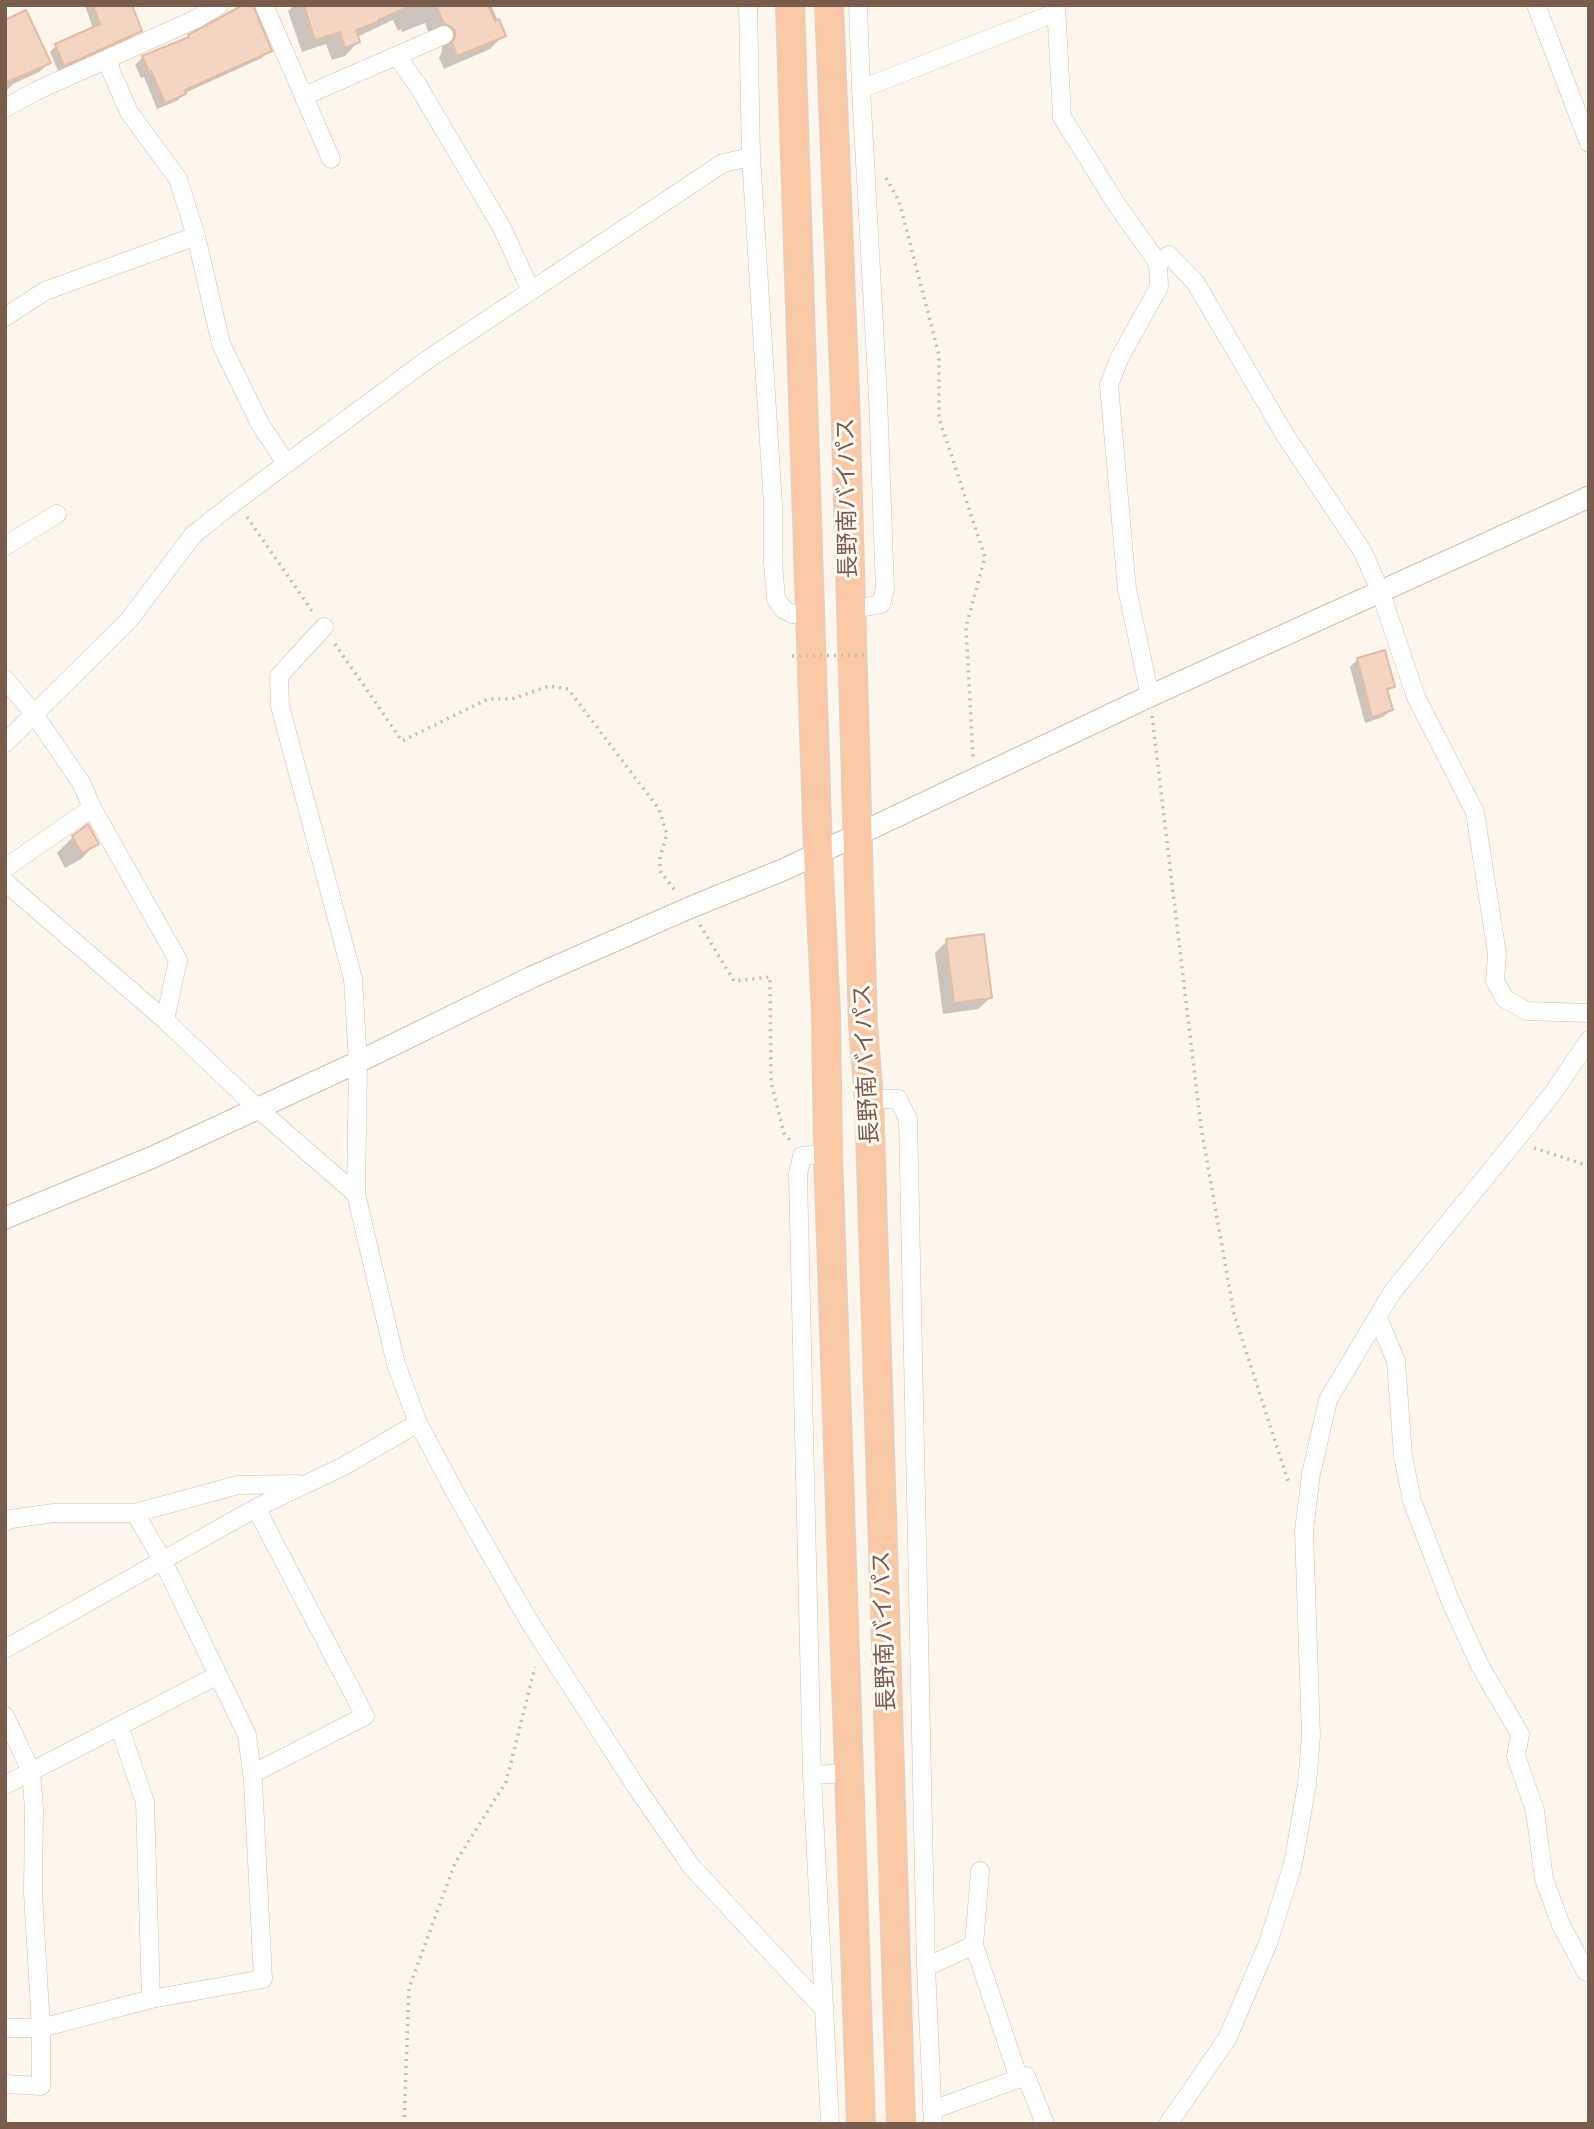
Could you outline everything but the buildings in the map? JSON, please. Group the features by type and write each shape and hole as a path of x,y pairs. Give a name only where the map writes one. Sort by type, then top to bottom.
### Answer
{"highway":[{"name":"長野南バイパス","path":"790,5 818,852 826,1013 815,1154 849,1773 861,2124"},
{"name":"長野南バイパス","path":"829,5 845,394 863,1025 869,1099 901,2124"}],"street":[{"path":"5,108 36,91 195,19 219,5"},
{"path":"264,5 331,159"},
{"path":"748,5 751,158 773,505 776,599 783,609 792,614 810,613"},
{"path":"850,610 881,604 885,589 858,5"},
{"path":"1536,5 1589,143"},
{"path":"860,89 1056,9 1062,117 1117,205 1158,263 1159,287 1119,359 1109,385 1127,589 1150,696"},
{"path":"304,96 444,35"},
{"path":"397,56 418,86 502,228 531,291"},
{"path":"109,58 111,71 129,112 178,178 195,236 220,344 260,424 286,463"},
{"path":"5,743 130,620 193,535 236,501 427,360 723,163 751,158"},
{"path":"5,317 45,291 195,236"},
{"path":"1158,263 1169,255 1195,282 1285,435 1363,552 1380,592 1416,697 1475,812 1497,954 1495,981 1505,999 1527,1011 1589,1013"},
{"path":"5,1218 153,1157 358,1062 532,977 785,869 1150,696 1589,497"},
{"path":"5,546 57,514"},
{"path":"324,627 279,676 280,706 353,979 358,1062 356,1194 396,1364 418,1423 457,1496 542,1641 691,1866 824,2009"},
{"path":"5,679 34,714 82,784 92,808 178,960 165,1020"},
{"path":"5,868 92,808"},
{"path":"5,882 165,1020 256,1108 356,1194"},
{"path":"1168,2124 1227,2039 1268,1943 1293,1864 1307,1784 1311,1736 1304,1531 1311,1474 1328,1400 1393,1291 1555,1090 1589,1040"},
{"path":"869,1099 898,1099 908,1119 926,1968 932,2117 1026,2076 1045,2124"},
{"path":"815,1154 798,1175 812,1775 830,2124"},
{"path":"1378,1318 1396,1362 1403,1456 1412,1501 1450,1600 1480,1666 1520,1734 1516,1756 1535,1811 1544,1879 1561,1925 1586,1972"},
{"path":"5,1649 256,1508 344,1466 418,1423"},
{"path":"5,1522 54,1513 135,1513 238,1485 305,1485"},
{"path":"252,1774 365,1716 256,1508"},
{"path":"5,2028 41,2028 151,1999 263,1979 252,1774 247,1735 163,1561 135,1513"},
{"path":"5,1785 218,1675"},
{"path":"5,1716 32,1771 33,1893 41,2028 41,2086 5,2085"},
{"path":"119,1726 145,1802 151,1999"},
{"path":"889,1770 923,1770"},
{"path":"812,1775 849,1773"},
{"path":"980,1871 974,1945 1019,2079"},
{"path":"926,1968 974,1945"}],"path":[{"path":"881,169 899,201 939,355 939,418 985,557 966,627 974,779"},
{"path":"236,501 402,741 488,699 512,699 549,686 568,689 659,809 667,834 660,857 660,871 689,908 734,981 770,977 771,1082 784,1133 815,1154"},
{"path":"792,656 866,655"},
{"path":"1150,696 1201,1127 1234,1314 1292,1492"},
{"path":"1514,1141 1589,1166"},
{"path":"404,2124 409,1988 455,1863 506,1782 542,1641"}]}
